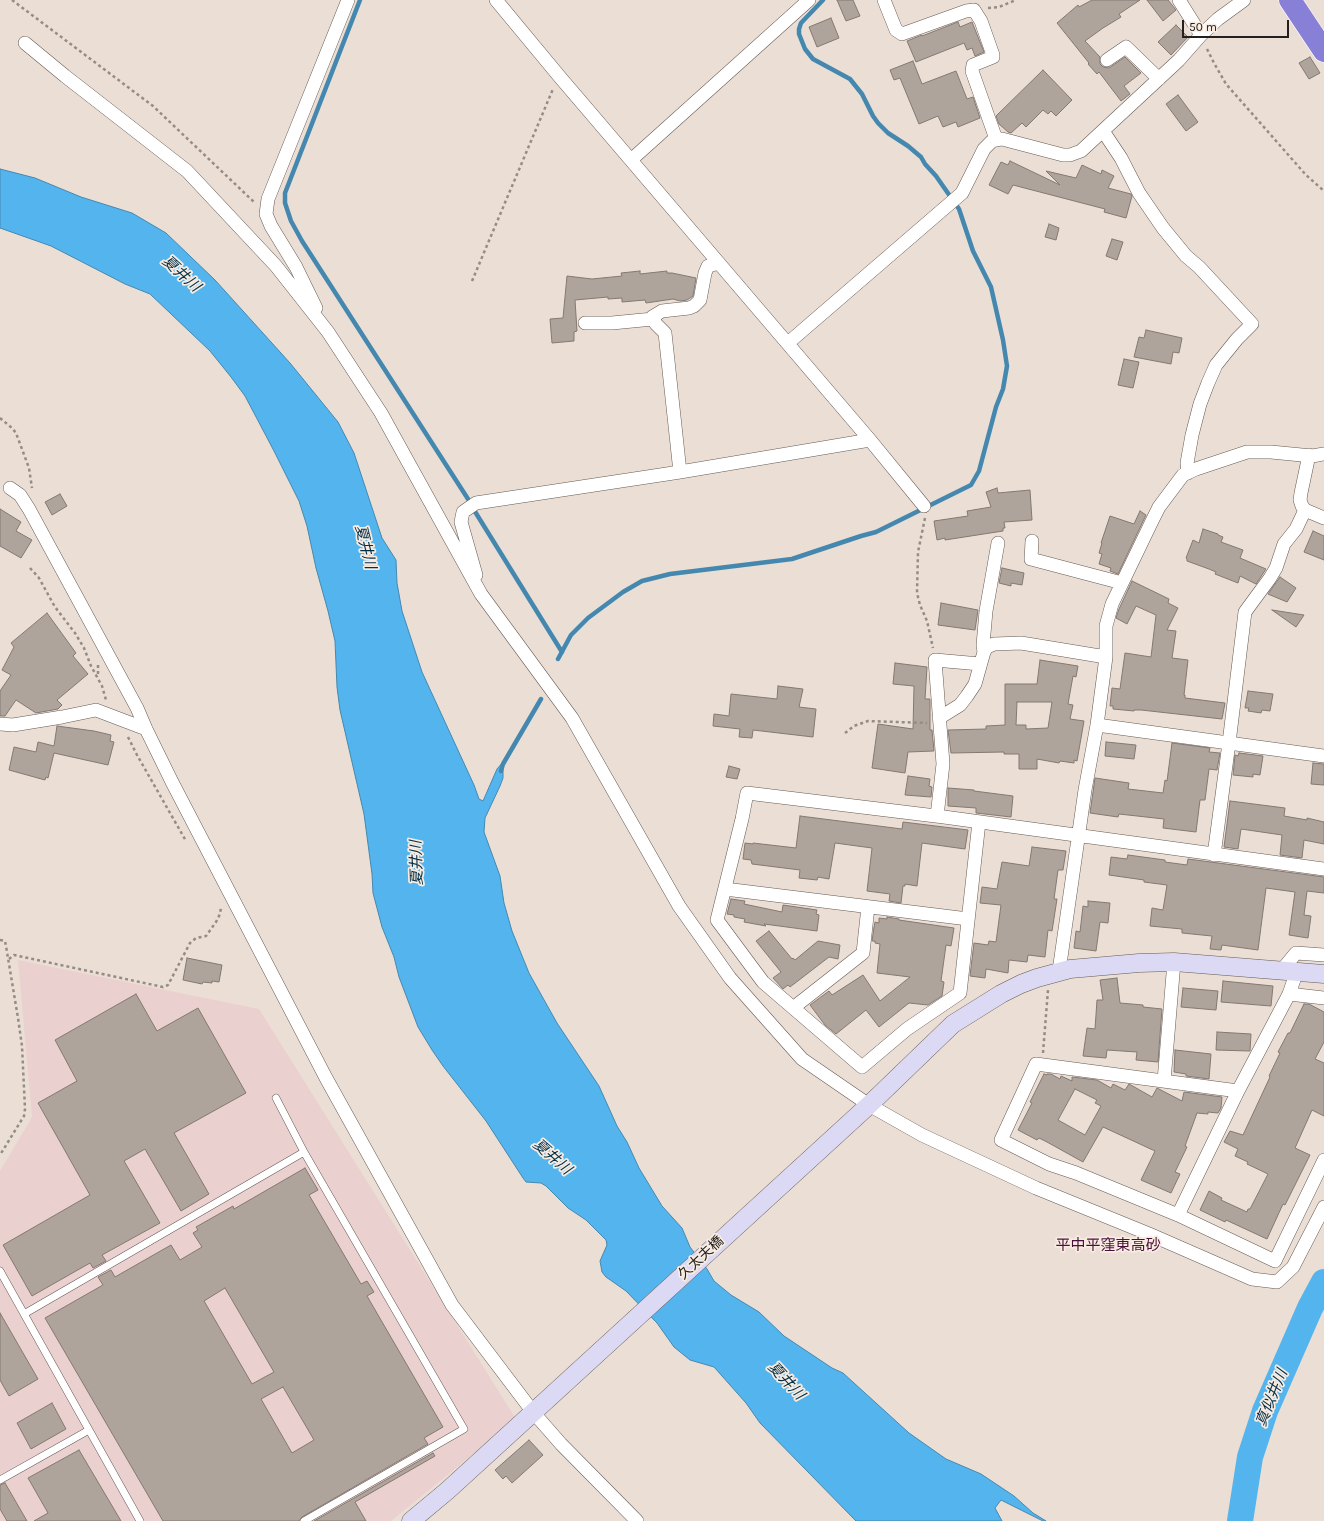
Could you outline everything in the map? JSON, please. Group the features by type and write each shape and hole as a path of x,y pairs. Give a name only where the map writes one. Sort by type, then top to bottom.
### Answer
{"highway":[{"path":"1290,0 1324,51"}],"street":[{"path":"328,332 296,267 271,226 266,214 268,199 272,187 348,0"},
{"path":"496,0 559,76 870,440 924,510"},
{"path":"631,160 809,0"},
{"path":"884,0 896,30 902,34 966,11 974,10 980,21 993,55 992,57 974,65 972,71 996,139"},
{"path":"1179,0 1200,35"},
{"path":"788,343 962,193 984,149 992,141 1002,139 1063,155 1070,155 1081,151 1179,60 1200,35 1244,0"},
{"path":"25,43 187,171 276,266 328,332 381,413 481,594 572,718 679,906 730,978 802,1059 866,1107 922,1135 1036,1188 1149,1234 1252,1279 1277,1282 1293,1267 1324,1207"},
{"path":"1107,60 1126,47 1159,79"},
{"path":"1103,131 1121,158 1139,192 1163,228 1186,256 1199,267 1252,324 1237,339 1220,360 1208,383 1200,404 1192,435 1187,463 1188,473"},
{"path":"653,319 652,316 662,311 689,308 694,306 700,300 705,273 708,266 718,263"},
{"path":"585,323 612,323 653,319"},
{"path":"653,319 665,333 680,472"},
{"path":"481,594 462,522 463,512 468,507 476,503 680,472 870,440"},
{"path":"1054,973 1097,725 1106,657 1106,626 1112,604 1159,507 1183,475 1247,452 1271,452 1309,456 1324,454"},
{"path":"1309,456 1300,500 1305,510 1324,518"},
{"path":"10,488 20,495 29,509 137,708 146,729 326,1078 452,1305 536,1410 561,1444 637,1521"},
{"path":"1214,855 1245,612 1259,595 1276,568 1284,544 1296,529 1305,510"},
{"path":"1032,541 1031,559 1122,583"},
{"path":"982,658 986,611 998,543"},
{"path":"939,721 960,705 967,696 975,684 982,658 987,647 994,644 1021,643 1106,657"},
{"path":"937,816 943,764 935,660 982,658"},
{"path":"0,724 13,725 96,710 146,729"},
{"path":"1097,725 1324,756"},
{"path":"979,822 960,993 907,1029 862,1067 763,982 717,920 747,793 937,816 1324,869"},
{"path":"725,889 968,919"},
{"path":"793,1008 863,953 868,907"},
{"path":"1178,1215 1238,1091 1289,994 1289,971 1296,953 1324,955"},
{"path":"1164,1081 1174,962"},
{"name":"久太夫橋","path":"411,1521 536,1410 866,1107 953,1024 1001,994 1021,984 1054,973 1103,965 1174,962 1324,974"},
{"path":"1289,994 1324,998"},
{"path":"1238,1091 1036,1064 1001,1140 1049,1164 1178,1215 1275,1261 1324,1160"}],"lane":[{"path":"276,1098 304,1152 464,1429 304,1521"},
{"path":"24,1314 304,1152"},
{"path":"0,1272 140,1521"},
{"path":"0,1480 89,1430"}],"path":[{"path":"12,0 153,106 266,214"},
{"path":"974,10 999,7 1016,0"},
{"path":"1200,35 1226,84 1306,175 1324,191"},
{"path":"472,281 559,76"},
{"path":"0,418 16,433 29,468 32,490"},
{"path":"924,510 925,518 918,552 917,593 920,605 927,621 935,660"},
{"path":"30,568 39,578 55,607 84,648 91,666 102,686 106,700 125,730 137,755 187,843"},
{"path":"845,733 854,726 868,721 939,721"},
{"path":"9,959 14,955 163,987 168,985 190,943 196,938 206,936 216,922 220,914 220,901"},
{"path":"0,940 5,941 9,959 22,1046 25,1109 21,1122 0,1155"},
{"path":"1042,1065 1054,973"}],"shaded area":[{"path":"18,960 259,1009 516,1419 391,1521 0,1521 0,1171 32,1117"}],"water":[{"name":"夏井川","path":"0,169 35,178 81,197 132,213 166,233 215,280 290,363 338,422 354,453 382,538 396,560 397,583 402,611 422,672 479,799 483,801 497,769 503,762 503,778 485,818 484,832 500,876 504,903 512,931 529,973 557,1023 599,1086 617,1126 627,1142 639,1168 662,1206 682,1228 690,1247 707,1269 714,1281 731,1295 759,1312 784,1336 832,1368 843,1373 909,1433 946,1459 981,1474 1014,1496 1033,1513 1046,1521 1043,1521 1001,1500 995,1508 1002,1521 856,1521 760,1423 746,1403 714,1367 690,1360 674,1347 657,1323 626,1291 606,1277 602,1272 600,1261 607,1245 606,1240 586,1220 568,1208 546,1186 541,1183 526,1182 486,1121 432,1050 418,1027 399,977 394,957 382,927 373,893 364,814 340,710 337,687 335,641 328,611 316,568 307,526 299,501 274,451 245,396 231,377 210,351 150,294 125,284 51,246 0,228"}],"building":[{"path":"837,0 853,0 860,16 846,21"},
{"path":"1092,0 1140,0 1119,14 1121,17 1085,41 1100,57 1100,64 1103,67 1109,68 1125,57 1141,73 1124,86 1130,94 1121,101 1099,72 1097,74 1088,64 1089,63 1057,23 1078,5 1079,7"},
{"path":"1147,0 1168,0 1176,10 1163,21"},
{"path":"831,18 839,38 817,47 809,27"},
{"path":"958,22 960,27 972,22 984,52 975,56 972,48 967,50 964,43 916,62 907,41"},
{"path":"1176,25 1188,37 1171,55 1158,42"},
{"path":"1310,57 1320,73 1309,79 1299,63"},
{"path":"913,61 922,84 956,71 967,99 973,97 980,118 958,127 956,122 943,127 938,116 919,124 900,78 894,80 890,70"},
{"path":"1043,70 1072,100 1056,116 1051,111 1048,114 1043,110 1026,127 1022,123 1011,133 1008,132 999,124 996,116"},
{"path":"1178,95 1198,122 1186,131 1166,104"},
{"path":"1010,161 1060,185 1046,171 1076,178 1082,165 1101,174 1102,170 1114,176 1108,188 1131,194 1132,196 1126,218 1104,212 1105,209 1013,185 1008,194 989,185 1001,162 1008,165"},
{"path":"1049,224 1059,228 1056,240 1045,237"},
{"path":"1112,239 1123,242 1117,260 1106,256"},
{"path":"640,271 640,274 667,271 667,273 696,278 693,296 687,300 680,301 673,299 646,303 645,300 622,302 622,298 608,299 608,297 575,300 577,331 574,332 574,341 552,343 550,319 563,318 567,276 592,279 622,276 621,273"},
{"path":"1146,330 1182,338 1179,353 1173,352 1171,364 1134,357 1139,337 1144,338"},
{"path":"1124,359 1139,362 1133,388 1118,385"},
{"path":"997,488 998,493 1030,490 1032,520 1004,522 1005,528 1003,528 1003,531 937,540 934,521 968,516 967,511 991,507 986,492"},
{"path":"60,494 67,506 52,515 45,502"},
{"path":"0,509 21,522 16,531 32,540 21,558 0,546"},
{"path":"1140,511 1146,515 1118,574 1110,571 1111,568 1099,564 1102,554 1099,553 1110,516 1134,524"},
{"path":"1203,529 1223,537 1221,542 1243,550 1240,558 1266,569 1256,584 1240,576 1238,583 1215,574 1216,572 1187,561 1186,558 1193,540 1199,543"},
{"path":"1313,531 1324,536 1324,560 1304,552"},
{"path":"1002,568 1024,573 1022,585 1011,583 1011,586 999,583"},
{"path":"1280,577 1296,588 1287,602 1268,594"},
{"path":"1132,581 1169,599 1168,603 1178,608 1167,630 1176,631 1172,658 1188,660 1184,695 1185,698 1225,703 1222,719 1141,710 1134,711 1113,709 1113,706 1110,706 1112,688 1120,689 1125,653 1151,657 1156,615 1136,606 1127,624 1116,618"},
{"path":"941,603 978,610 975,630 938,625"},
{"path":"1272,610 1304,615 1296,627"},
{"path":"47,613 76,653 73,656 88,674 57,700 62,705 58,709 36,713 16,700 5,716 0,716 0,691 11,675 2,670 14,647 11,643"},
{"path":"1040,660 1078,666 1076,677 1073,676 1068,704 1073,705 1070,719 1084,721 1077,761 1074,760 1074,763 1060,761 1059,763 1037,759 1037,769 1019,769 1019,754 1004,754 1004,752 951,753 948,730 986,729 986,726 1005,725 1005,684 1037,684","holes":["1017,702 1052,702 1048,728 1026,729 1026,725 1016,725"]},
{"path":"895,663 927,667 925,699 930,699 930,730 932,730 934,751 908,752 905,773 872,768 878,724 913,729 914,686 893,684"},
{"path":"778,686 803,689 799,707 816,709 813,737 753,730 752,738 739,737 740,729 713,726 714,714 729,716 731,694 777,699"},
{"path":"1248,691 1273,694 1270,711 1262,710 1261,713 1248,711 1249,708 1245,708"},
{"path":"57,726 111,735 110,741 114,742 108,765 54,753 48,778 46,777 45,780 9,770 14,747 36,752 38,742 54,746"},
{"path":"1106,742 1136,745 1134,759 1105,756"},
{"path":"1172,743 1210,748 1209,752 1220,753 1217,770 1209,769 1205,800 1200,800 1196,832 1163,828 1164,819 1119,814 1118,817 1090,813 1095,778 1129,783 1128,789 1163,793 1165,780 1167,781"},
{"path":"1239,753 1263,756 1260,775 1253,774 1253,777 1233,775 1235,755 1238,756"},
{"path":"1313,763 1324,764 1324,785 1311,784"},
{"path":"729,766 740,769 737,779 726,777"},
{"path":"908,776 930,779 929,786 932,787 931,797 905,795"},
{"path":"948,788 1013,796 1011,817 976,813 976,808 948,806"},
{"path":"1230,801 1285,808 1284,816 1307,820 1307,818 1324,822 1324,844 1304,840 1302,858 1280,855 1282,835 1241,829 1238,849 1224,847"},
{"path":"800,816 902,829 903,822 968,830 965,849 922,843 917,886 905,884 905,886 903,886 901,903 889,901 890,894 867,891 872,848 835,843 829,879 818,877 817,880 799,878 800,870 752,864 751,860 743,859 745,843 796,848"},
{"path":"1032,847 1066,851 1063,870 1058,870 1054,899 1057,899 1052,931 1048,930 1045,957 1028,955 1027,962 1009,960 1008,973 986,969 985,978 970,976 974,943 988,945 989,941 996,942 1001,905 980,903 982,887 997,889 1002,862 1029,866"},
{"path":"1128,855 1165,860 1165,862 1187,865 1188,859 1324,877 1324,893 1307,891 1304,915 1311,916 1308,938 1289,935 1295,892 1266,888 1258,950 1222,945 1221,950 1210,949 1212,936 1182,933 1182,929 1150,926 1152,908 1163,910 1167,885 1109,875 1111,857 1127,859"},
{"path":"731,899 745,901 744,904 782,912 783,905 817,910 816,914 819,915 817,931 764,924 766,926 744,922 745,919 727,914"},
{"path":"1088,901 1110,903 1108,923 1100,922 1096,951 1074,948 1076,931 1080,932 1083,906 1088,907"},
{"path":"887,917 954,928 951,946 946,945 941,981 944,982 942,996 928,1005 909,1003 879,1027 866,1010 836,1034 825,1025 810,1005 829,991 832,995 863,975 880,1001 910,977 877,973 880,944 872,941 874,927 875,922 879,923 879,918 887,919"},
{"path":"769,931 792,959 793,958 795,960 818,941 840,945 838,959 829,957 790,987 788,985 783,989 773,978 781,972 756,941"},
{"path":"187,958 222,965 219,982 203,982 202,984 183,980"},
{"path":"1117,978 1120,1003 1143,1005 1143,1007 1162,1009 1158,1062 1136,1060 1137,1052 1107,1050 1106,1058 1083,1056 1087,1028 1095,1029 1097,1000 1103,1000 1100,980"},
{"path":"1223,981 1273,986 1271,1006 1221,1002"},
{"path":"1183,988 1218,991 1216,1010 1181,1007"},
{"path":"136,994 157,1031 198,1008 246,1093 174,1133 209,1194 181,1211 145,1149 124,1161 160,1223 102,1255 106,1261 93,1268 90,1263 32,1296 3,1245 90,1195 38,1103 77,1081 55,1040"},
{"path":"1304,1004 1309,1004 1324,1012 1324,1042 1315,1059 1324,1063 1324,1116 1312,1110 1295,1148 1310,1155 1285,1205 1283,1204 1267,1239 1200,1210 1209,1191 1222,1198 1221,1200 1247,1212 1268,1174 1247,1164 1248,1162 1235,1156 1238,1149 1224,1142 1230,1131 1243,1135 1270,1077 1269,1076 1280,1053 1278,1052 1288,1033 1290,1033"},
{"path":"1217,1032 1251,1034 1250,1051 1216,1050"},
{"path":"1175,1050 1211,1054 1209,1079 1186,1076 1186,1074 1174,1072"},
{"path":"1044,1074 1051,1074 1060,1079 1061,1076 1072,1081 1072,1077 1097,1080 1111,1088 1113,1084 1125,1090 1129,1084 1152,1097 1157,1088 1182,1101 1184,1092 1222,1097 1221,1108 1218,1113 1197,1113 1185,1146 1187,1147 1175,1172 1180,1174 1171,1193 1141,1180 1155,1151 1103,1127 1083,1162 1039,1138 1037,1140 1018,1130 1032,1103 1030,1102","holes":["1075,1089 1097,1100 1095,1103 1101,1106 1085,1135 1058,1120"]},
{"path":"305,1168 318,1190 309,1195 361,1284 367,1281 374,1292 367,1296 443,1427 424,1438 428,1444 302,1517 299,1521 163,1521 45,1318 103,1285 98,1277 111,1270 115,1277 171,1245 180,1260 202,1247 193,1233 198,1230 196,1227 233,1206 234,1209","holes":["225,1288 274,1372 252,1384 204,1301","283,1387 314,1440 292,1453 261,1399"]},
{"path":"0,1313 38,1379 9,1396 0,1380"},
{"path":"52,1403 66,1429 31,1449 17,1423"},
{"path":"529,1440 543,1455 512,1483 506,1476 503,1479 495,1470"},
{"path":"79,1450 121,1521 34,1521 48,1513 28,1478"},
{"path":"433,1453 435,1456 355,1502 366,1521 314,1521"},
{"path":"5,1483 27,1521 7,1521 0,1509 0,1485"}],"waterway":[{"path":"360,0 285,193 285,203 291,221 302,241 468,499"},
{"path":"558,659 571,635 588,618 623,592 642,581 670,574 792,559 876,532 971,485 979,471 996,407 1003,389 1007,366 1003,340 991,287 973,251 959,209 936,176 921,157 908,146 888,133 878,123 862,94 850,79 813,59 805,49 799,34 801,23 823,0"},
{"path":"474,510 562,652"},
{"path":"501,771 503,764 541,699"},
{"name":"真似井川","path":"1240,1521 1250,1457 1265,1411 1310,1308 1324,1282"}],"district":[{"name":"平中平窪東高砂","path":"1108,1246"}]}
